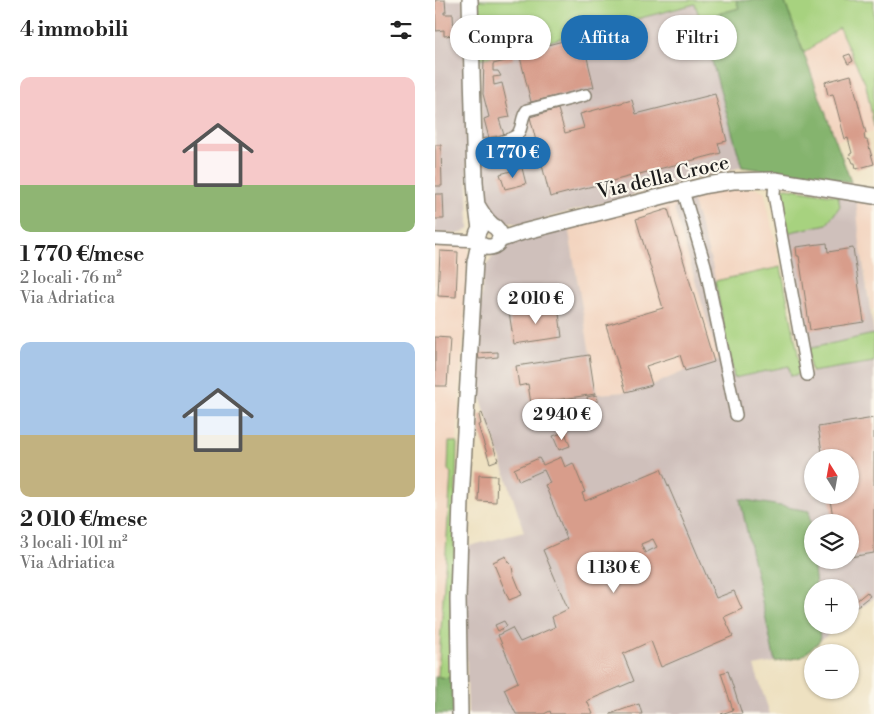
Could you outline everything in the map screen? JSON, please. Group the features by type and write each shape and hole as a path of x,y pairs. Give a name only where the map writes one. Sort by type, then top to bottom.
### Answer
{"main road":[{"path":"460,714 458,599 473,282 475,262 489,236 477,205 475,181 470,0"},
{"name":"Via della Croce","path":"489,236 523,232 707,185 733,181 775,180 874,196"}],"street":[{"path":"474,147 516,136 527,110 586,95"},
{"path":"775,180 774,195 807,375"},
{"path":"683,191 705,265 736,415"},
{"name":"Via della Croce","path":"435,239 489,236"}],"shaded area":[{"path":"435,0 463,0 463,15 450,15 450,60 465,60 469,229 459,234 435,233"},
{"path":"696,4 699,15 658,15 658,60 712,60 742,167 522,224 504,221 497,217 486,203 483,191 480,60 551,60 551,41 561,38 561,60 648,60 648,16"},
{"path":"839,27 866,85 874,131 836,141 804,53"},
{"path":"756,188 764,191 781,267 715,281 712,264 691,196 715,191"},
{"path":"691,196 712,264 734,378 790,366 792,376 811,373 786,233 838,196 856,198 860,244 874,333 874,598 859,610 859,579 815,579 814,569 859,569 859,514 809,514 809,511 740,500 775,662 754,666 770,714 468,714 465,547 524,532 473,374 485,268 495,253 510,242 568,226 597,394 626,392 652,385 685,371 719,360 674,209 680,198"},
{"path":"680,198 674,210 719,360 685,371 652,385 626,392 597,394 568,226"},
{"path":"856,198 874,201 874,309 871,310 860,244"},
{"path":"435,243 469,245 457,442 450,442 451,472 438,677 435,677"},
{"path":"820,634 829,634 820,641"}],"green space":[{"path":"478,0 736,0 739,8 714,15 699,15 695,4 648,16 561,15 561,38 551,41 551,15 479,15"},
{"path":"736,0 784,0 851,182 742,167 712,60 737,60 737,15 714,15 739,8"},
{"path":"784,0 874,0 874,127 866,85 839,28 804,53"},
{"path":"781,187 838,196 840,206 827,224 786,233 778,192"},
{"path":"781,267 802,374 791,376 789,366 734,378 715,281"},
{"path":"874,334 874,362 811,372 807,349"},
{"path":"449,442 457,442 453,678 438,677 451,473 448,470"},
{"path":"740,499 809,511 809,514 804,514 804,569 814,569 815,579 804,579 804,634 820,634 820,641 817,644 804,644 804,655 802,657 775,662"},
{"path":"435,677 453,678 453,714 435,714"}],"building":[{"path":"435,0 445,0 446,12 444,14 453,14 450,15 450,35 444,36 444,30 436,31"},
{"path":"561,42 561,60 588,60 594,87 531,102 521,60 551,60 551,44"},
{"path":"850,54 853,61 848,64 844,56"},
{"path":"484,60 510,60 493,64 493,71 498,71 501,76 493,77 494,85 502,83 510,117 499,119 505,138 490,142 484,119 489,117 483,94"},
{"path":"851,75 866,133 864,134 865,140 867,140 874,164 856,169 855,163 849,157 852,153 848,138 845,139 833,94 828,95 825,82"},
{"path":"715,94 727,141 718,143 721,153 550,197 530,117 558,109 565,133 584,128 580,114 632,100 636,114"},
{"path":"435,145 441,145 442,186 435,186"},
{"path":"522,168 526,184 505,189 500,174"},
{"path":"435,194 443,194 444,219 435,219"},
{"path":"668,209 714,362 685,371 680,355 646,366 652,385 626,392 606,325 663,308 636,219"},
{"path":"827,243 828,252 853,248 864,322 810,330 796,247"},
{"path":"440,251 458,252 456,297 438,296"},
{"path":"558,306 562,337 514,344 509,312"},
{"path":"435,337 450,338 447,386 435,386"},
{"path":"498,352 498,357 479,359 478,353"},
{"path":"589,355 595,394 531,404 528,384 519,386 516,366"},
{"path":"597,395 598,401 588,402 587,397"},
{"path":"482,413 498,460 490,463 478,425 481,424 479,415"},
{"path":"874,418 874,553 859,556 859,514 833,514 831,504 859,504 859,449 822,449 818,427"},
{"path":"565,432 570,446 559,450 553,436"},
{"path":"561,457 565,467 573,463 585,492 582,493 585,501 661,469 716,598 734,591 742,609 724,617 733,636 661,667 651,641 623,654 634,681 587,701 593,714 551,714 550,711 544,714 516,714 504,689 518,682 498,635 512,628 520,642 555,627 552,617 568,609 543,550 567,539 545,485 550,483 544,470 519,481 514,469 539,458 543,465","holes":["653,539 657,547 645,553 641,544"]},
{"path":"479,475 497,476 496,502 478,501"},
{"path":"506,556 512,566 522,595 509,600 493,562"},
{"path":"867,592 870,596 859,605 859,599"},
{"path":"504,621 507,626 498,631 495,625"},
{"path":"728,671 742,714 721,714 733,710 721,673"},
{"path":"639,704 642,714 610,714"}]}
